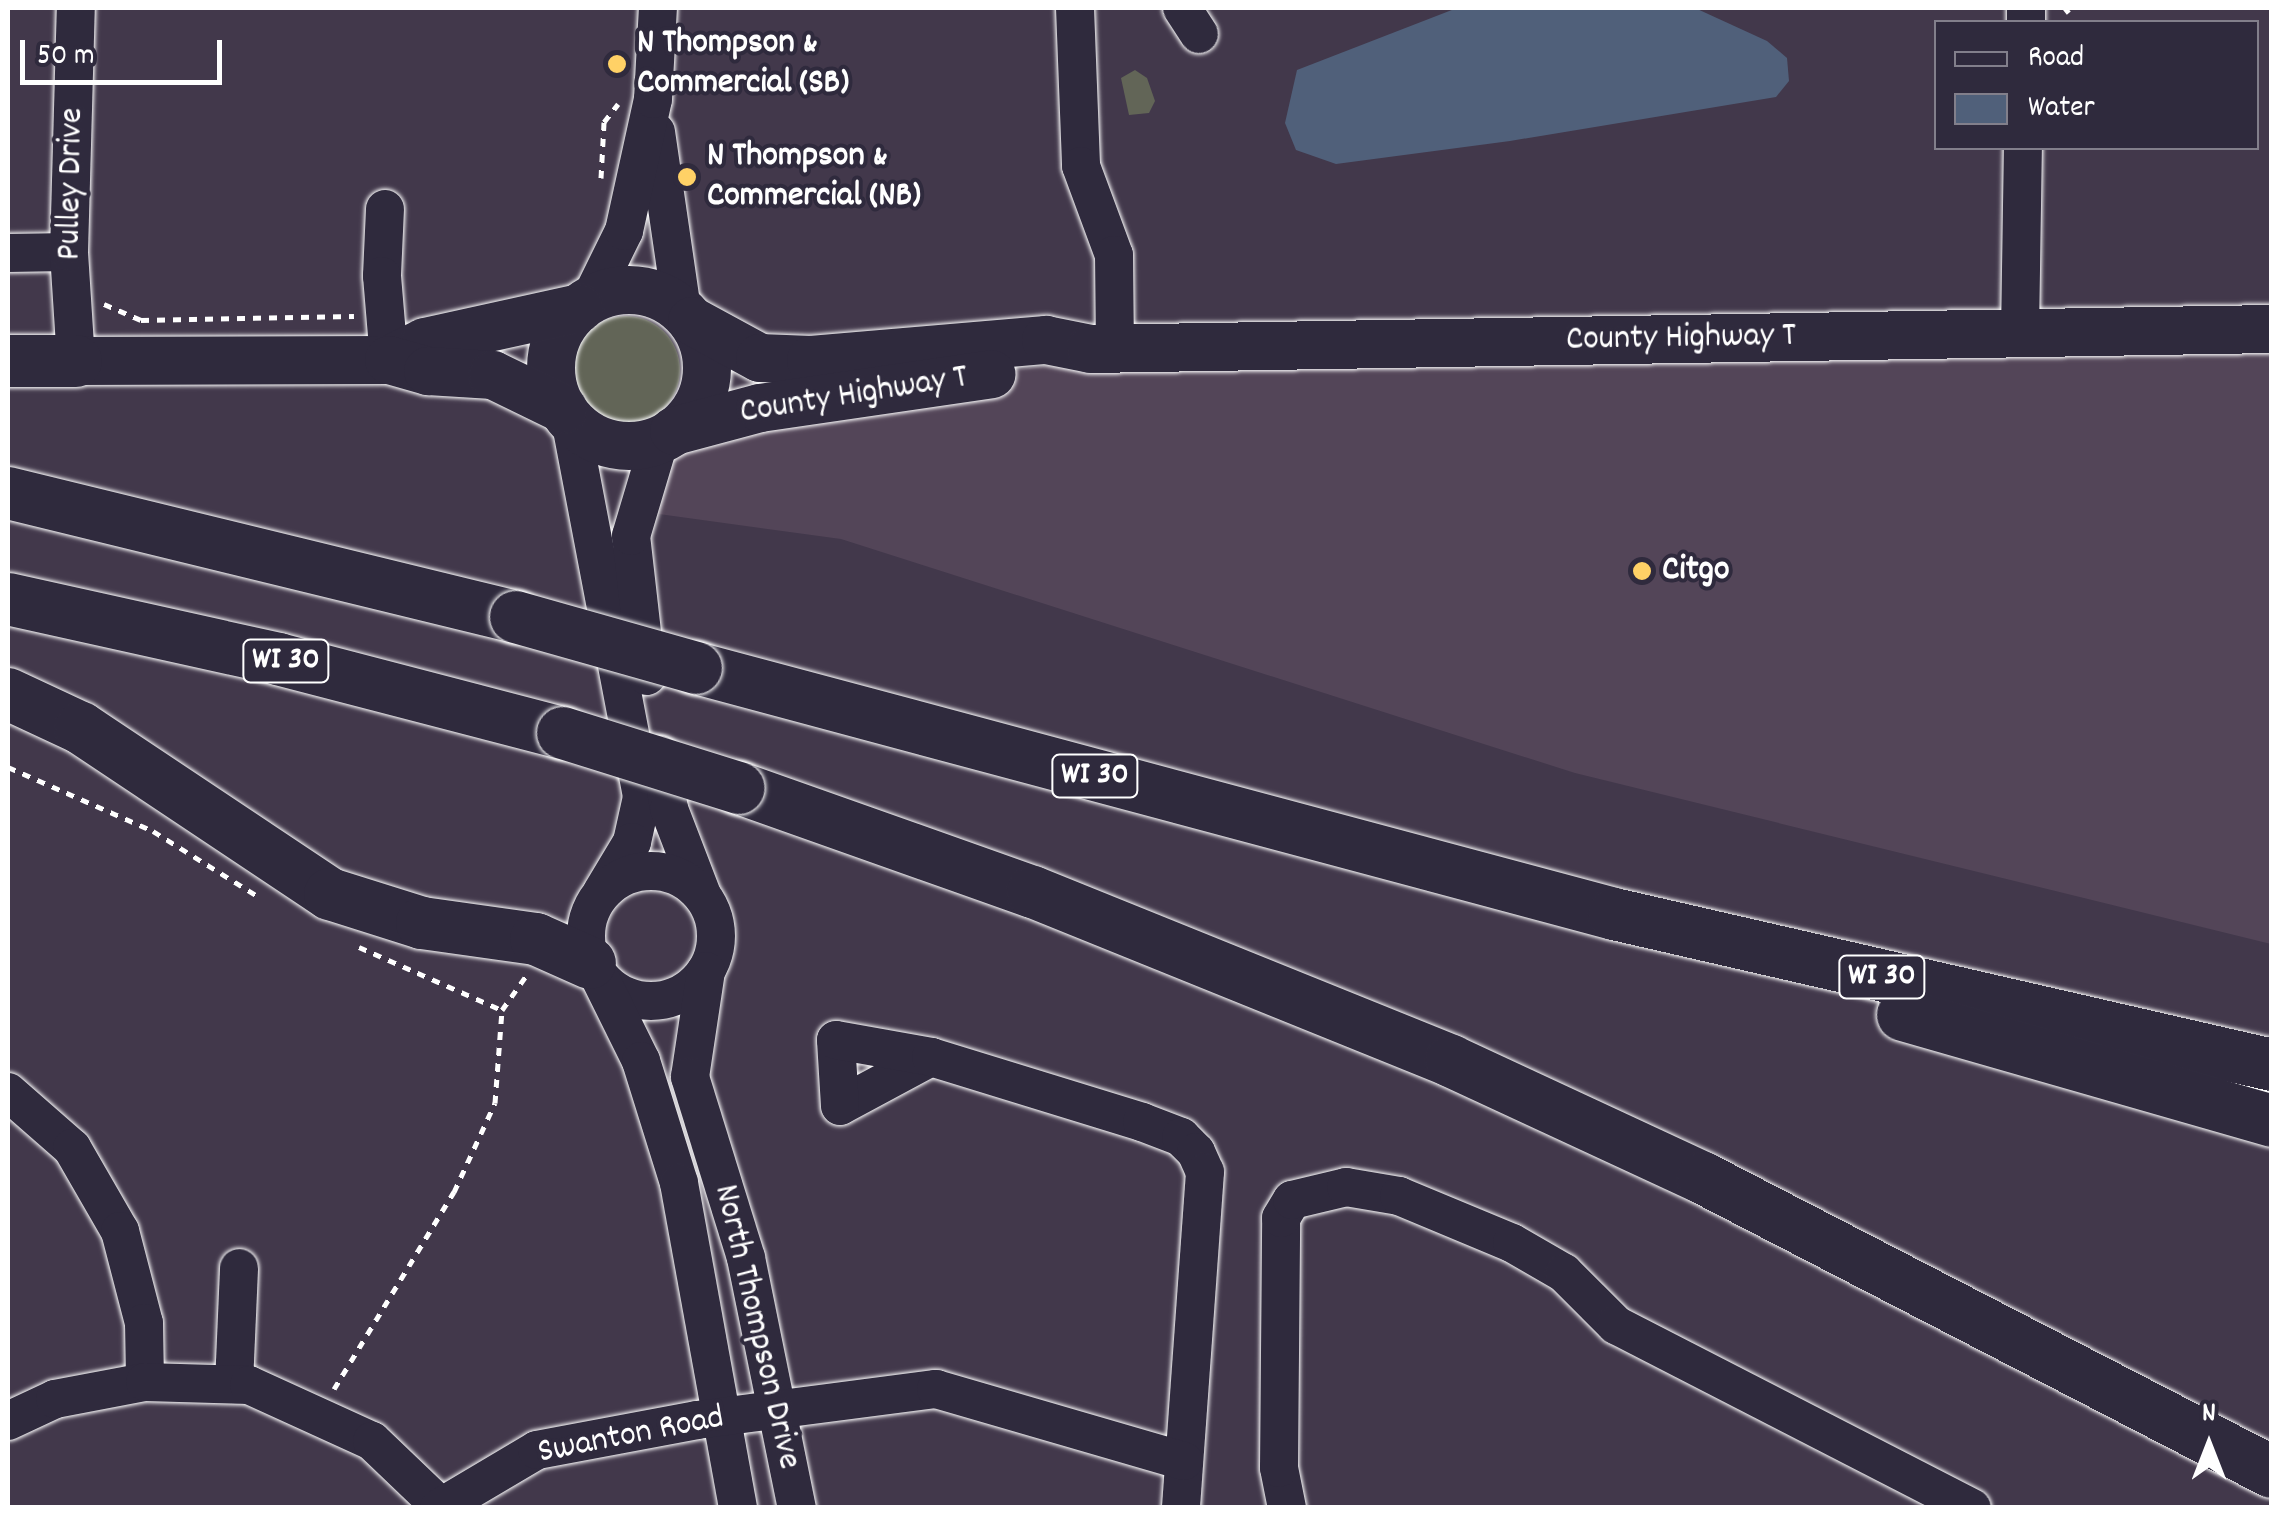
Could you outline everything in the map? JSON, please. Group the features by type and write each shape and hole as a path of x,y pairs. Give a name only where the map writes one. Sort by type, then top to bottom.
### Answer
{"highway":[{"path":"8,361 76,361"},
{"name":"WI 30","path":"8,493 516,618 1614,914 2272,1065"},
{"name":"WI 30","path":"8,599 278,659 562,733 739,788 1249,974 1499,1082 1703,1178 2272,1472"},
{"path":"8,694 80,728 330,894 422,923 536,939 596,972"},
{"path":"1614,914 1756,973 2272,1121"}],"main road":[{"path":"76,361 389,360 428,371 492,375 614,444 667,435 701,400 707,373 687,316 645,291 617,291 584,304 425,342 389,360"},
{"path":"567,414 552,356 584,304"},
{"name":"County Highway T","path":"687,316 739,349 773,358 1046,340 1103,349 2272,329"},
{"name":"County Highway T","path":"667,435 760,408 1050,365 1103,349"}],"street":[{"name":"Pulley Drive","path":"76,8 69,252 76,361"},
{"path":"584,304 624,231 652,100 658,8"},
{"path":"1075,8 1081,166 1114,254 1103,349"},
{"path":"652,100 687,316"},
{"path":"2020,333 2024,150"},
{"path":"385,209 382,276 389,360"},
{"path":"8,253 69,252"},
{"path":"567,414 642,797 632,842 585,926 596,972 636,1000 656,1002 676,998 706,972 716,933 668,809 630,568 631,536 667,435"},
{"path":"602,892 641,871 664,872 702,895"},
{"name":"North Thompson Drive","path":"596,972 641,1061 671,1153 725,1416 738,1508"},
{"name":"North Thompson Drive","path":"706,972 690,1077 746,1258 797,1508"},
{"path":"931,1057 1142,1122 1181,1137 1196,1152 1205,1172 1181,1508"},
{"path":"8,1092 72,1148 120,1231 144,1323 144,1382"},
{"path":"1288,1508 1278,1468 1280,1218 1292,1200 1346,1187 1400,1196 1512,1243 1564,1272 1616,1324 1972,1508"},
{"path":"234,1384 239,1268"},
{"path":"8,1420 55,1399 144,1382 234,1384 268,1390 372,1441 440,1507"},
{"name":"Swanton Road","path":"440,1507 537,1450 725,1416 936,1388 1184,1461"}],"path":[{"path":"322,1414 454,1192 495,1103 502,1010 531,970"}],"shaded area":[{"path":"2271,329 2271,944 1575,773 841,539 637,511 660,439 760,408 1050,365 1091,349"}],"green space":[{"path":"1135,70 1147,78 1155,101 1149,113 1129,115 1121,78"},
{"path":"626,316 647,320 664,332 676,349 680,370 676,391 664,408 647,420 626,424 605,420 588,408 576,391 572,370 576,349 588,332 605,320"}],"water":[{"path":"1457,8 1695,8 1767,41 1787,58 1789,81 1776,97 1510,141 1336,164 1296,150 1285,123 1297,70"}],"place":[{"name":"N Thompson & Commercial (SB)","path":"617,64"},
{"name":"N Thompson & Commercial (NB)","path":"687,177"},
{"name":"Citgo","path":"1642,571"}]}
